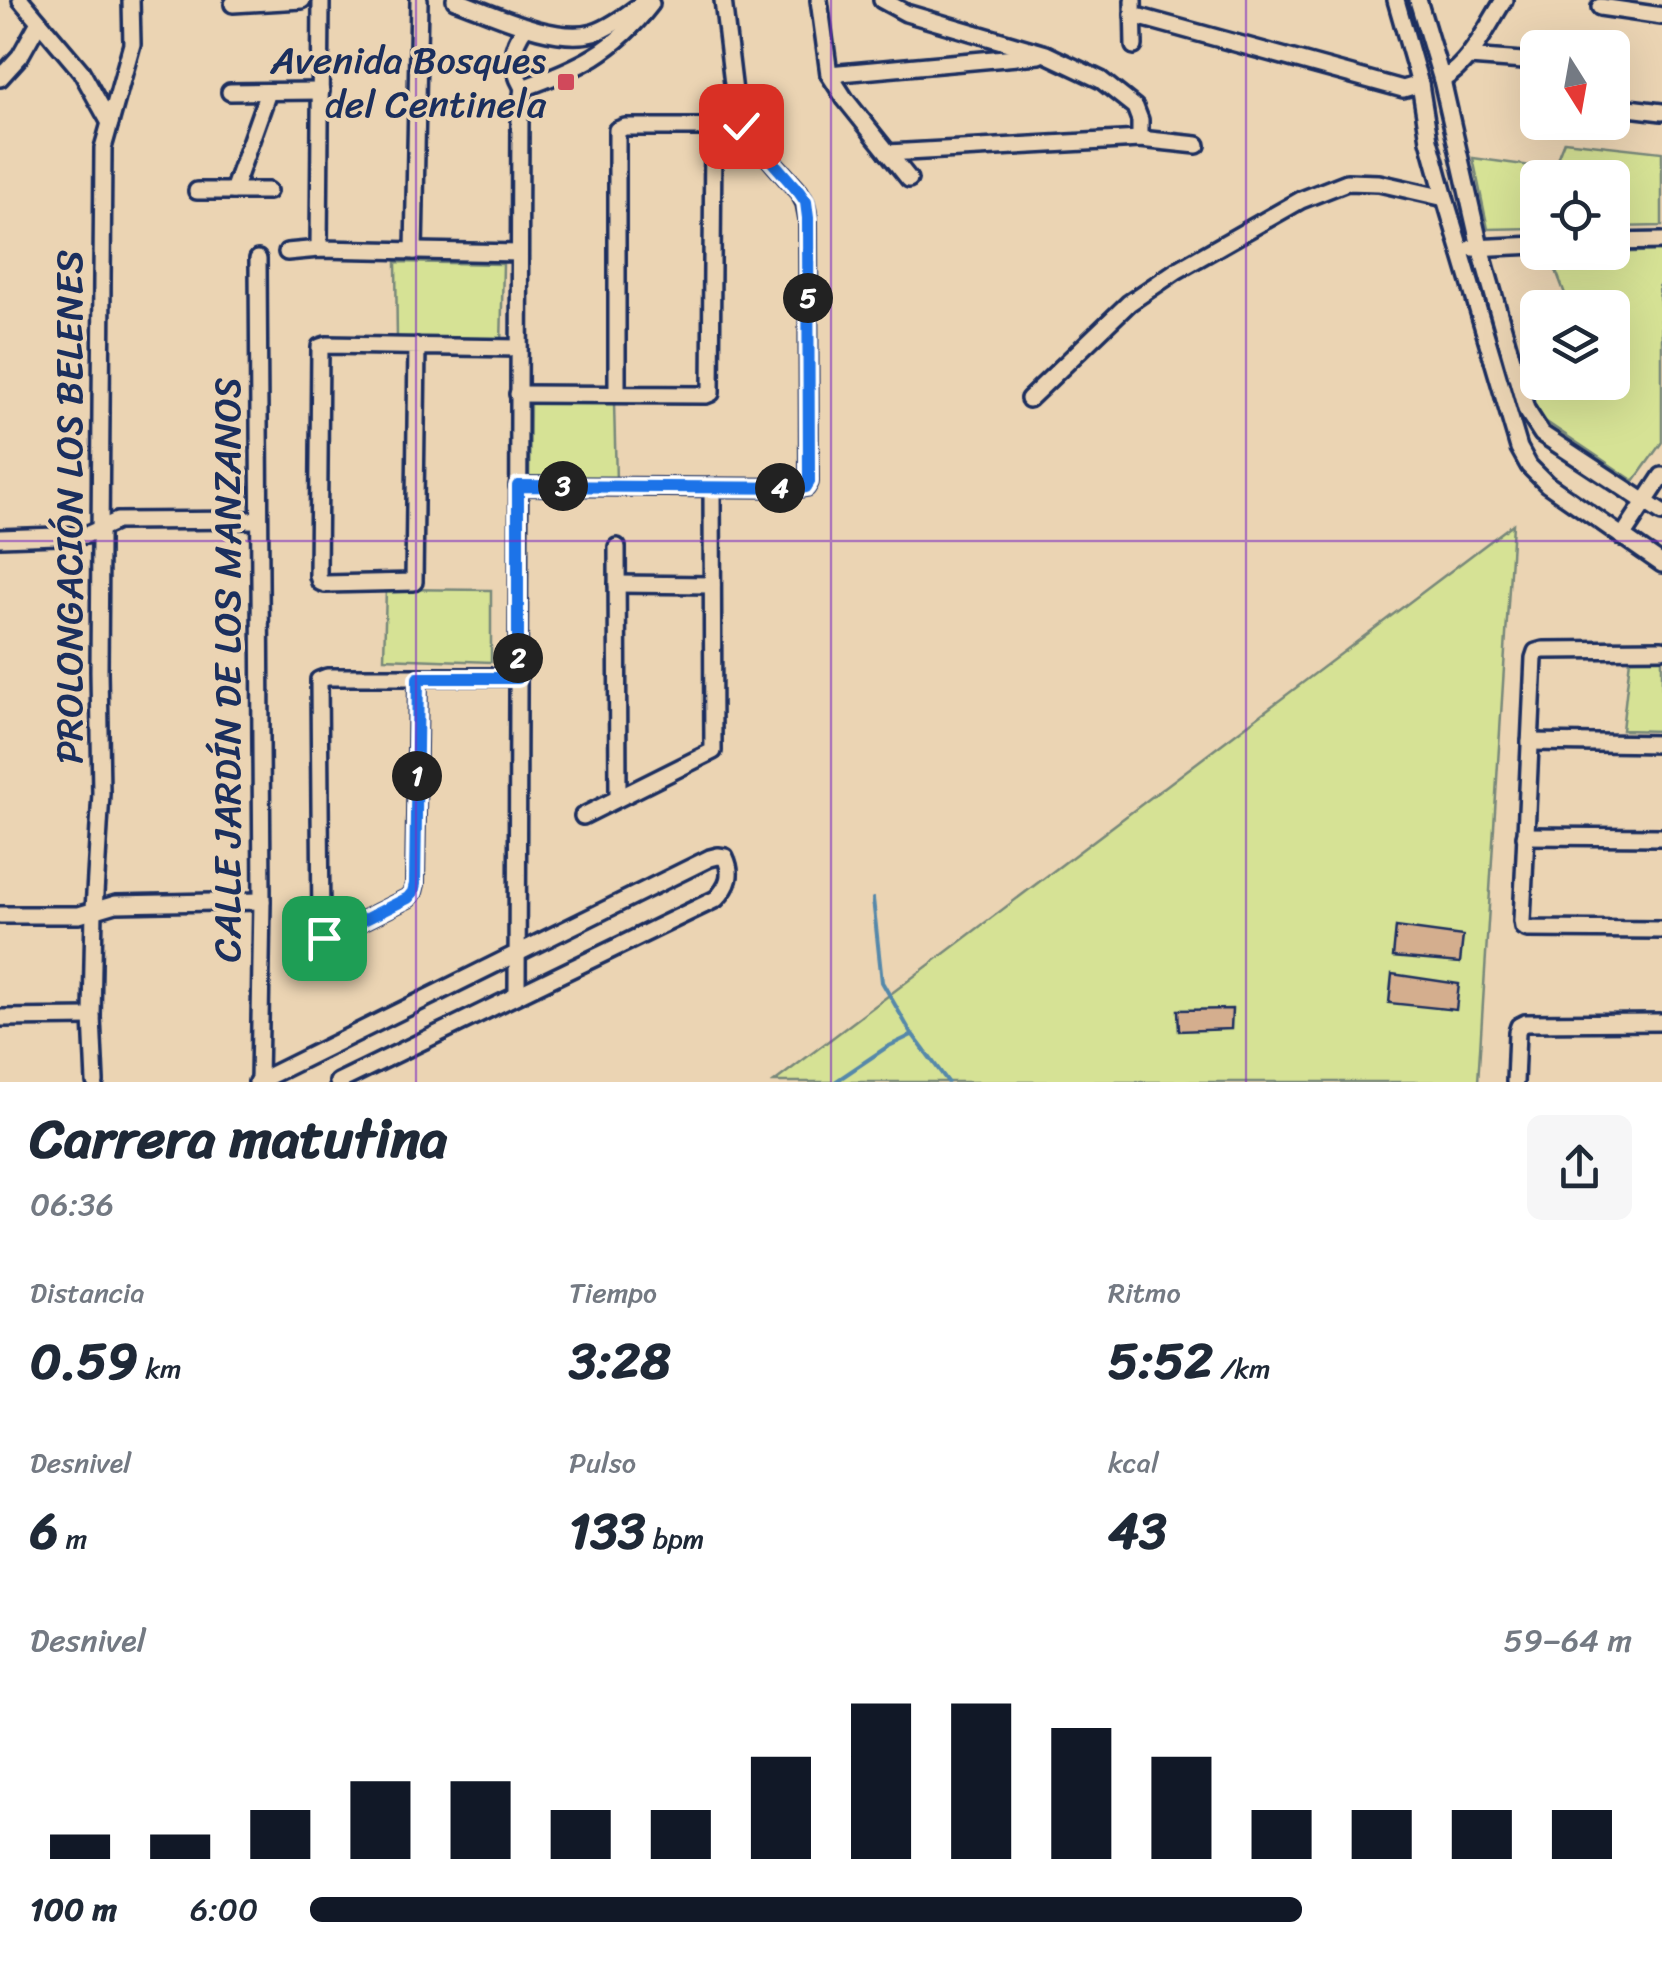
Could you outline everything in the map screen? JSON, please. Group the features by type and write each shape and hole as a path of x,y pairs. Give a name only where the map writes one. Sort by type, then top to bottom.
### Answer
{"street":[{"path":"21,0 80,71 110,123"},
{"name":"PROLONGACIÓN LOS BELENES","path":"96,1082 92,1017 101,793 98,671 102,148 132,44 132,0"},
{"path":"233,4 302,0"},
{"path":"320,249 321,0"},
{"path":"414,251 419,0"},
{"path":"455,0 526,26 564,35 605,28 650,0"},
{"path":"523,88 591,60 636,23 650,0"},
{"path":"518,486 800,488 809,482 806,202 741,126 723,0"},
{"path":"818,0 829,74 845,100 909,179"},
{"path":"882,0 906,12 1046,54 1101,80 1135,108 1140,120 1140,139"},
{"path":"1396,0 1420,84 1429,140 1519,448 1528,466 1547,484 1662,564"},
{"path":"1418,0 1442,80 1480,247 1520,391 1534,424 1542,434 1662,513"},
{"path":"1442,80 1468,57 1504,0"},
{"path":"1600,6 1662,16"},
{"path":"1134,46 1133,7 1403,88 1420,84"},
{"path":"0,78 20,56 40,22"},
{"path":"517,994 518,253 523,88 515,74 513,56 516,40 526,26"},
{"path":"581,35 591,60"},
{"path":"829,74 1046,54"},
{"path":"1468,57 1520,61"},
{"path":"230,92 320,92"},
{"path":"233,191 268,92"},
{"path":"1630,108 1662,112"},
{"path":"518,394 706,395 712,393 714,134 705,127 618,130 616,394"},
{"path":"888,153 1140,139 1197,146"},
{"path":"1029,399 1129,303 1176,271 1302,200 1347,182 1378,184 1445,198"},
{"path":"198,191 268,191"},
{"path":"1630,242 1662,241"},
{"path":"1460,250 1520,246"},
{"path":"286,252 320,249 518,253"},
{"name":"CALLE JARDÍN DE LOS MANZANOS","path":"258,259 262,902 258,1082"},
{"path":"416,346 414,582 320,582 320,347 326,345 416,346 518,348"},
{"path":"1519,448 1542,434"},
{"path":"1622,536 1662,476"},
{"path":"583,816 713,750 712,487"},
{"path":"0,538 86,535 117,520 259,520"},
{"path":"617,547 618,797"},
{"path":"617,584 712,584"},
{"path":"1662,649 1536,652 1523,927 1662,930"},
{"path":"418,678 413,892 408,898 324,938 319,680 327,677 518,678"},
{"path":"1530,742 1662,744"},
{"path":"1525,836 1662,837"},
{"path":"258,1082 710,858 724,857 730,879 716,899 338,1082"},
{"path":"0,915 79,915 116,904 262,902"},
{"path":"0,1018 92,1017"},
{"path":"1514,1082 1517,1032 1525,1023 1662,1022"}],"green space":[{"path":"1564,141 1662,152 1662,226 1630,227 1630,160 1557,160"},
{"path":"1473,158 1520,164 1520,228 1488,229"},
{"path":"1662,251 1662,442 1634,481 1533,413 1531,400 1630,400 1630,290 1563,290 1556,270 1630,270 1630,252"},
{"path":"396,262 503,264 501,346 397,341"},
{"path":"530,402 614,403 616,482 529,481"},
{"path":"1513,524 1478,1082 774,1082"},
{"path":"386,589 491,590 491,662 384,658"},
{"path":"1630,659 1662,659 1662,731 1622,730"}],"building":[{"path":"1396,927 1463,936 1460,963 1393,957"},
{"path":"1392,974 1459,984 1456,1010 1389,1003"},
{"path":"1232,1009 1231,1029 1179,1031 1178,1010"}],"waterway":[{"path":"873,899 882,982 910,1031 948,1082"},
{"path":"835,1082 912,1035"}],"place":[{"name":"Avenida Bosques del Centinela","path":"566,82"}],"route":[{"path":"324,938 408,898 413,892 418,678 518,678 518,486 800,488 809,482 806,202 741,126"}]}
